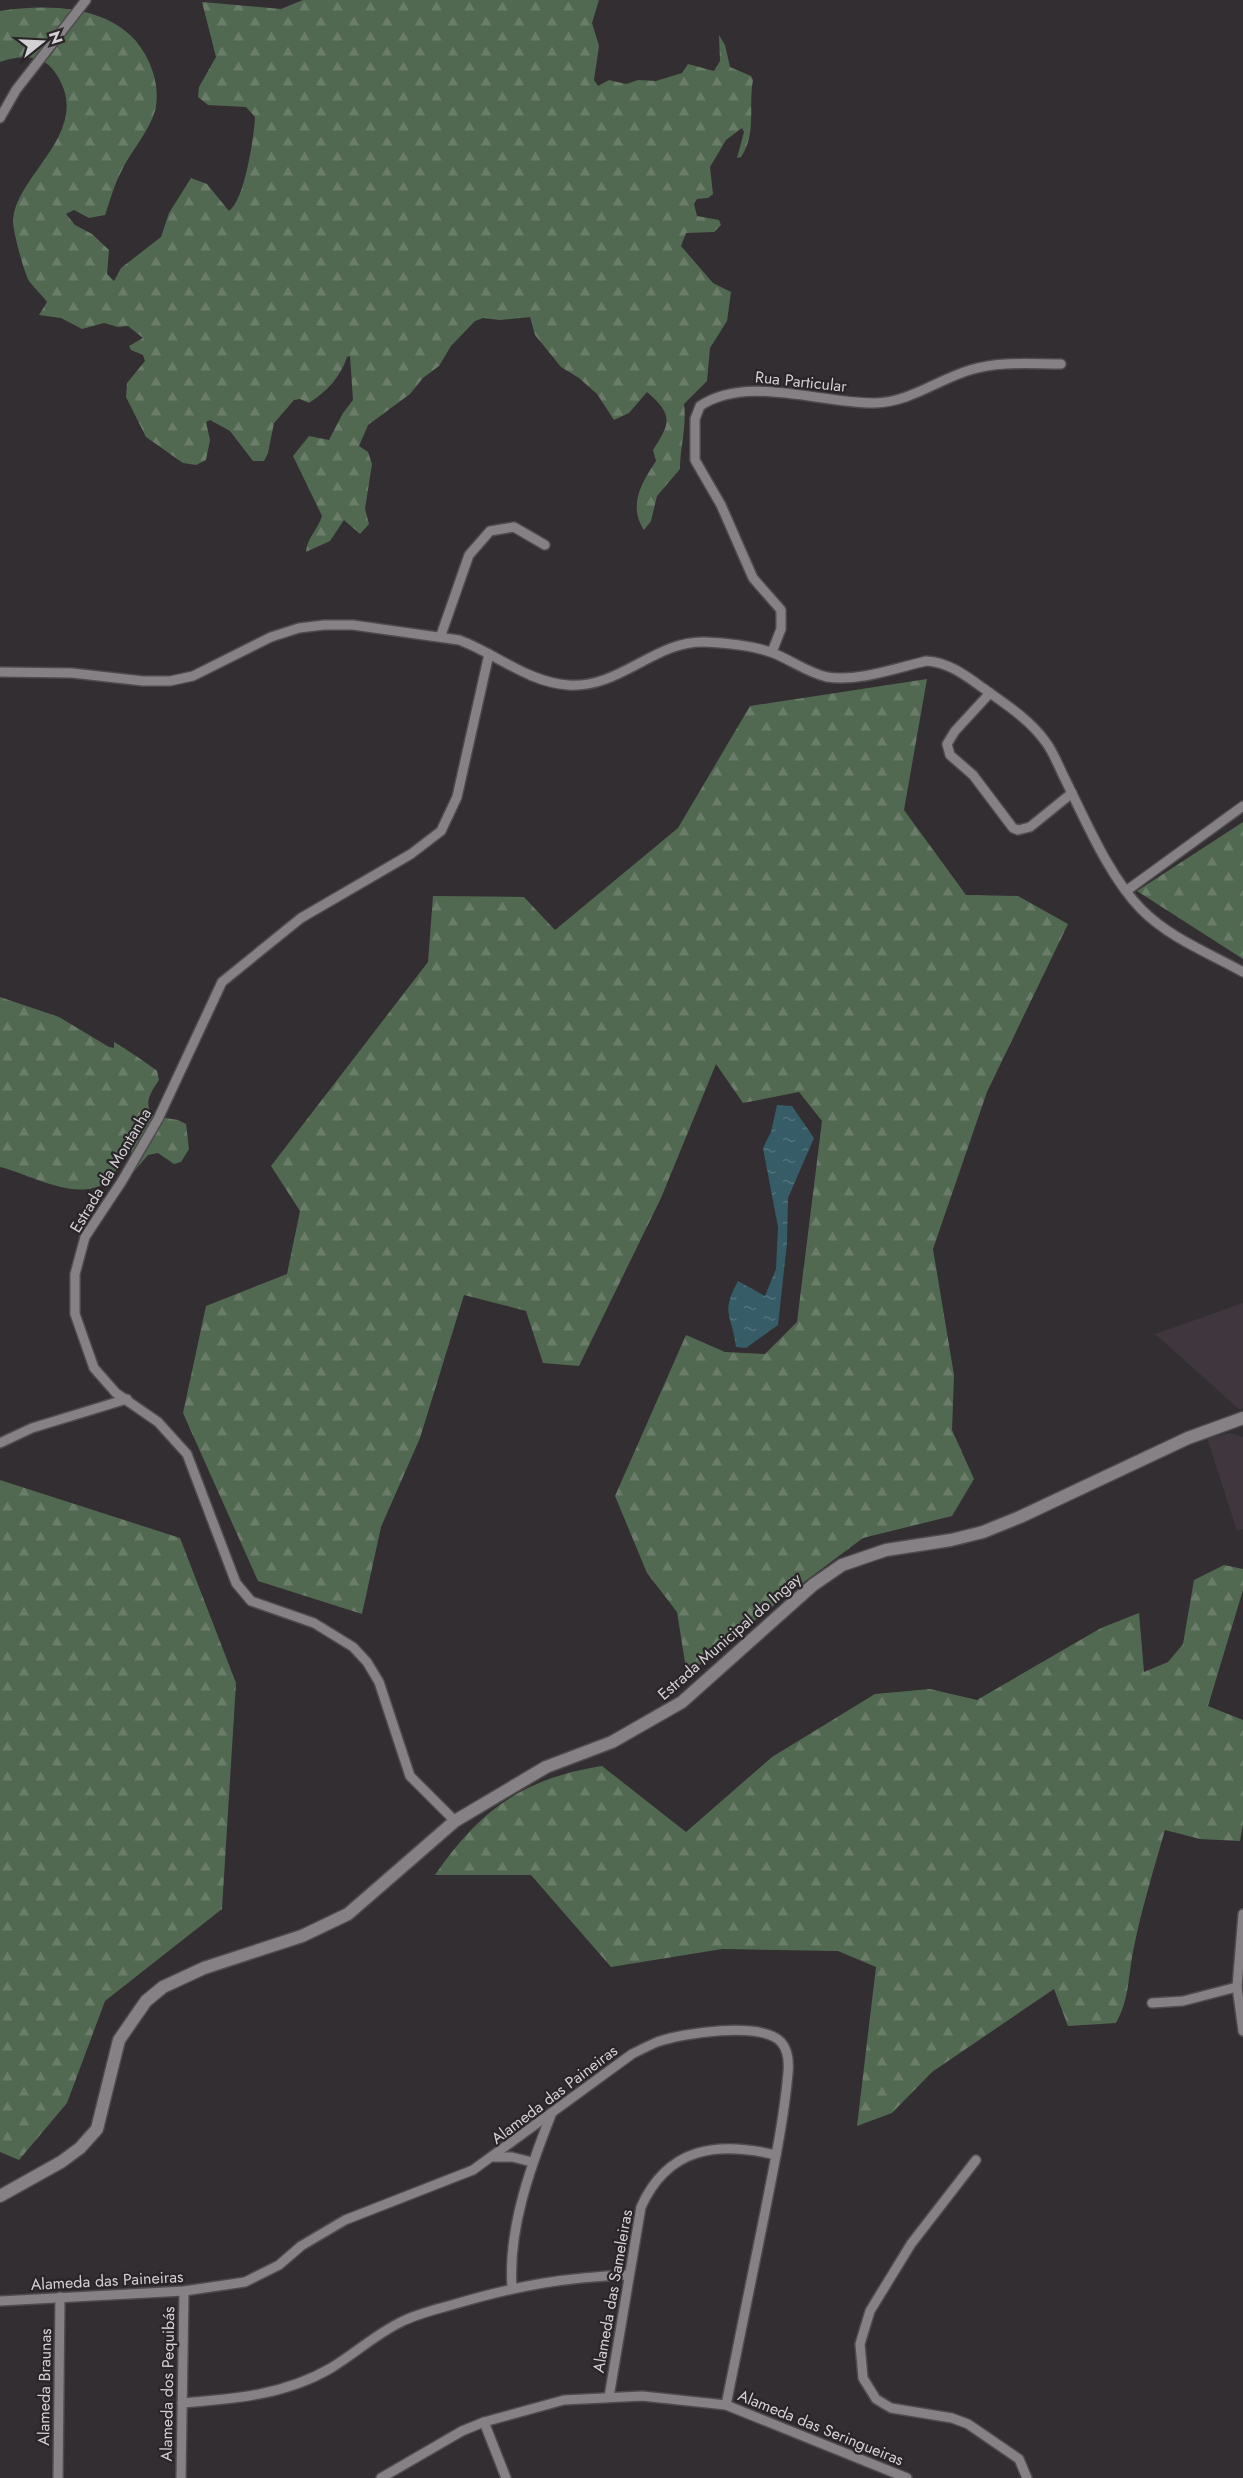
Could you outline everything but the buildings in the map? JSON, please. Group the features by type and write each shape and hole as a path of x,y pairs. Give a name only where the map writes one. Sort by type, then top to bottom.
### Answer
{"street":[{"path":"0,118 16,90 86,0"},
{"name":"Rua Particular","path":"772,652 781,629 781,610 753,578 721,505 695,460 695,419 700,406 722,395 747,390 878,403 907,397 969,370 991,365 1061,364"},
{"path":"441,635 469,555 490,531 514,527 545,544"},
{"path":"0,672 72,673 143,681 170,681 193,676 248,646 299,628 353,626 441,635 475,646 527,674 568,685 611,678 684,643 727,643 772,652 826,676 848,677 926,661 947,664 1030,724 1046,742 1126,891 1142,910 1164,929 1243,972"},
{"name":"Estrada da Montanha","path":"455,1821 410,1776 379,1682 367,1662 352,1647 314,1623 260,1606 244,1595 228,1569 199,1480 187,1454 158,1422 105,1383 94,1368 75,1314 75,1274 85,1237 122,1181 158,1119 222,982 301,918 411,854 441,831 457,797 489,654"},
{"path":"990,693 955,731 947,744 950,755 973,775 1013,828 1018,830 1030,827 1072,793"},
{"path":"1126,891 1243,806"},
{"path":"0,1443 32,1428 127,1400"},
{"name":"Estrada Municipal do Ingay","path":"0,2196 61,2162 80,2148 97,2129 119,2040 146,2001 163,1987 204,1968 302,1936 332,1923 363,1903 455,1821 546,1767 612,1742 682,1702 813,1586 842,1565 886,1550 951,1540 983,1532 1188,1438 1243,1418"},
{"path":"1243,1914 1237,1987 1243,2031"},
{"path":"1152,2003 1183,2001 1237,1987"},
{"name":"Alameda das Paineiras","path":"0,2301 184,2291 245,2282 264,2274 301,2246 345,2220 428,2190 494,2157 632,2054 657,2042 689,2034 723,2031 760,2033 782,2043 787,2055 788,2071 776,2155 726,2405"},
{"path":"512,2287 511,2266 532,2162 551,2115"},
{"path":"525,2133 540,2143"},
{"name":"Alameda das Sameleiras","path":"609,2397 641,2207 649,2189 669,2167 686,2157 710,2149 751,2149 776,2155"},
{"path":"494,2157 512,2157 532,2162"},
{"path":"976,2160 910,2244 870,2311 860,2344 863,2378 876,2399 891,2408 952,2418 968,2424 1018,2458 1027,2478"},
{"path":"182,2403 248,2398 295,2385 331,2368 382,2332 405,2320 512,2287 578,2276 629,2275"},
{"name":"Alameda dos Pequibás","path":"181,2478 184,2291"},
{"name":"Alameda Braunas","path":"58,2478 60,2297"},
{"name":"Alameda das Seringueiras","path":"381,2478 454,2435 484,2422 564,2400 642,2396 726,2405 907,2478"},
{"path":"484,2422 506,2478"}],"shaded area":[{"path":"1243,1303 1243,1408 1240,1410 1155,1334"},
{"path":"1230,1433 1243,1437 1243,1529 1237,1531 1207,1438"}],"green space":[{"path":"303,0 599,0 592,23 599,46 594,80 598,86 609,80 626,84 638,80 656,81 682,73 688,64 714,71 720,61 719,35 725,45 730,67 751,76 753,80 751,129 746,148 741,157 737,158 744,132 742,128 726,140 710,167 713,194 708,198 697,199 694,204 697,216 719,220 721,225 714,232 686,233 681,246 713,283 731,292 727,321 710,348 707,381 684,404 685,420 680,469 657,496 651,521 644,530 637,512 638,495 656,461 653,450 666,426 665,413 647,392 629,413 614,420 597,394 579,378 561,367 535,335 530,317 500,320 483,318 475,321 451,346 439,366 423,378 410,394 368,425 359,446 368,452 372,464 365,509 369,524 360,534 344,520 330,541 306,552 308,542 322,516 293,456 309,436 329,440 343,413 353,400 350,356 347,357 337,378 322,394 309,403 300,399 294,400 274,423 268,453 264,461 253,461 230,431 210,420 206,422 210,440 206,460 196,465 183,463 146,437 126,397 127,383 145,361 143,355 131,350 129,346 143,338 128,326 118,327 104,323 82,329 61,318 39,315 47,302 29,281 16,241 13,219 18,202 27,185 61,131 66,112 65,92 54,71 43,61 22,57 0,62 0,11 42,8 85,12 123,29 138,43 149,62 156,86 155,111 125,164 105,215 89,218 74,210 66,214 75,225 92,234 109,250 107,274 114,281 121,268 161,237 169,213 191,178 207,184 229,211 240,194 251,152 255,117 246,107 208,105 198,97 199,87 216,57 202,2 281,9"},
{"path":"927,679 904,810 966,895 1018,896 1068,924 987,1092 933,1249 954,1375 952,1430 974,1479 952,1516 863,1538 784,1597 687,1675 677,1612 647,1573 615,1496 686,1335 725,1352 765,1354 797,1322 822,1121 799,1092 743,1103 716,1064 661,1198 579,1366 543,1363 526,1311 464,1295 420,1438 381,1527 362,1614 258,1581 183,1413 206,1306 287,1274 300,1211 271,1166 428,962 433,896 524,897 555,930 678,828 750,706"},
{"path":"1243,822 1243,959 1137,891"},
{"path":"0,997 59,1017 109,1047 114,1048 114,1042 157,1071 159,1080 148,1102 150,1111 153,1116 178,1120 186,1124 189,1149 181,1162 174,1164 158,1153 148,1155 108,1202 131,1156 131,1148 110,1179 95,1188 81,1190 53,1185 0,1167"},
{"path":"0,1480 180,1538 236,1683 222,1909 105,2001 67,2103 19,2160 0,2152"},
{"path":"1224,1565 1243,1569 1243,1590 1208,1706 1243,1720 1243,1824 1240,1841 1200,1839 1165,1830 1137,1932 1126,1995 1116,2023 1068,2026 1054,1989 932,2072 892,2113 857,2126 876,1967 838,1951 722,1949 611,1967 531,1875 435,1875 469,1832 487,1815 526,1789 574,1771 602,1766 686,1832 772,1757 875,1694 930,1689 977,1700 1101,1628 1139,1613 1144,1672 1168,1662 1183,1644 1194,1580"}],"water":[{"path":"777,1105 792,1106 814,1138 788,1198 787,1243 778,1325 746,1348 736,1347 728,1308 738,1281 765,1296 776,1269 778,1227 763,1148 771,1132"}]}
